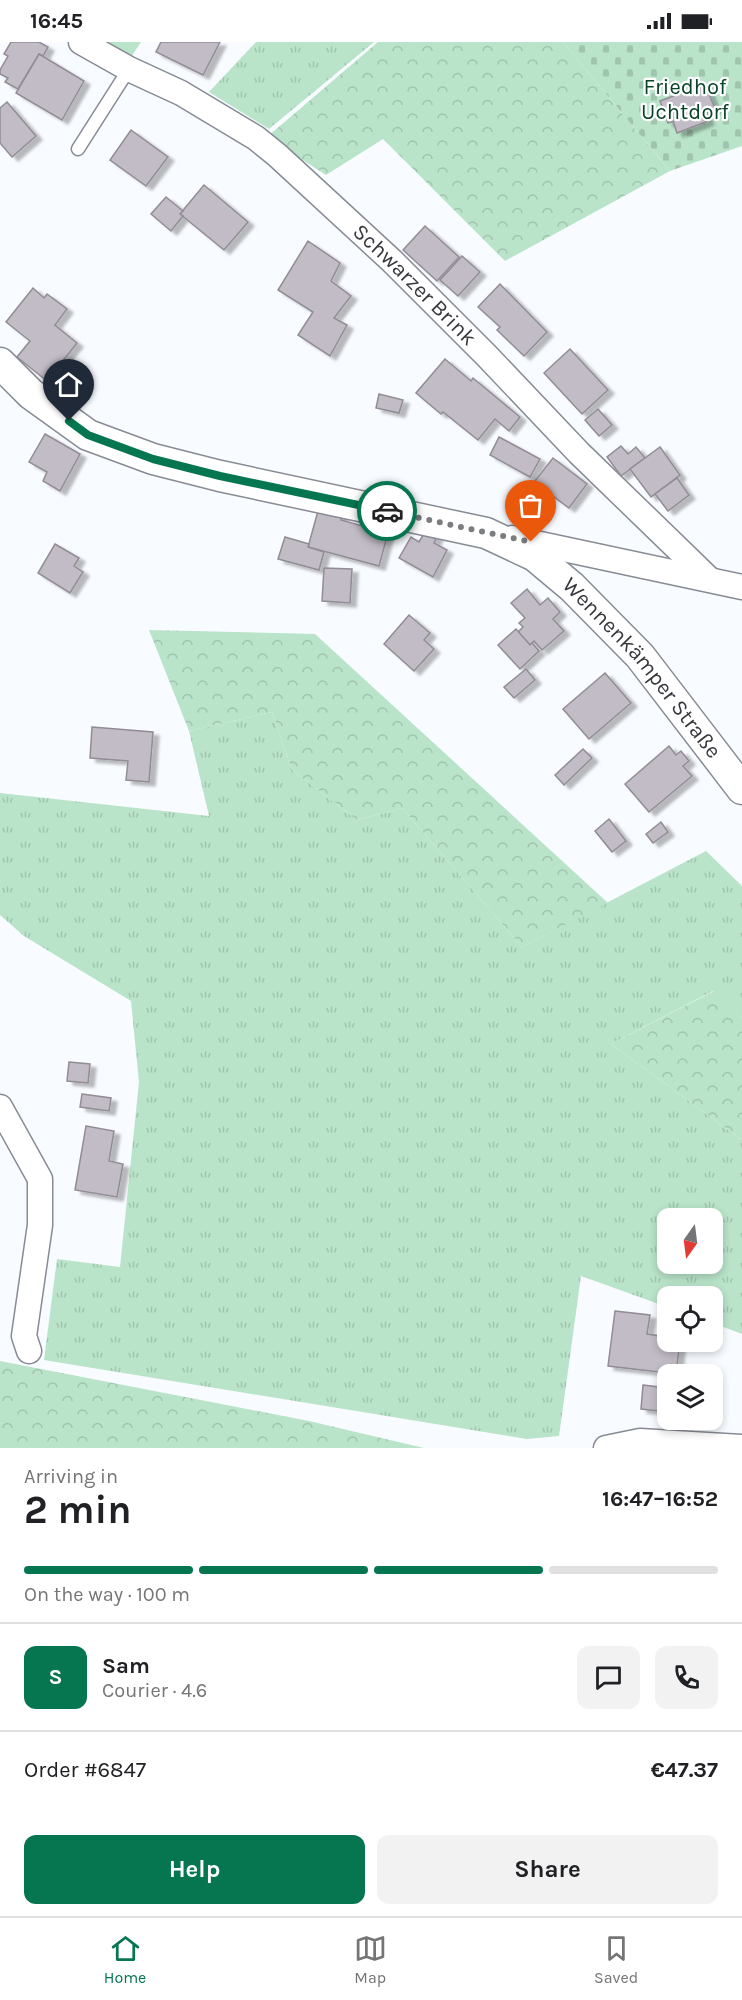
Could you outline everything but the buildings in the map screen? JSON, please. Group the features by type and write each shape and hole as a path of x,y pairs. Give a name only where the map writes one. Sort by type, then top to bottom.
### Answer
{"street":[{"name":"Schwarzer Brink","path":"81,42 129,69 181,93 248,133 277,155 392,261 579,453 709,579"},
{"name":"Wennenkämper Straße","path":"0,363 31,394 88,435 153,459 220,476 486,533 534,556 580,595 640,656 742,789"},
{"path":"486,533 742,586"},
{"path":"0,1107 40,1179 40,1226 24,1336 30,1351"},
{"path":"606,1448 639,1441 742,1448"}],"lane":[{"path":"78,149 129,69"}],"green space":[{"path":"95,42 141,42 129,60"},
{"path":"256,42 374,42 269,129 209,92"},
{"path":"378,42 563,42 670,171 505,261 383,139 326,175 267,137"},
{"name":"Friedhof Uchtdorf","path":"563,42 742,42 742,146 670,171"},
{"path":"149,630 315,634 608,903 522,947 402,808 357,820 292,770 272,712 189,731"},
{"path":"272,712 292,770 357,820 402,808 522,947 706,851 742,886 742,1018 713,991 611,1044 742,1140 742,1334 723,1327 723,1286 657,1286 657,1303 581,1276 559,1436 527,1439 44,1360 57,1259 120,1267 139,1082 131,1001 24,936 0,915 0,793 209,816 189,731"},
{"path":"714,991 742,1018 742,1140 611,1044"},
{"path":"0,1361 309,1421 424,1448 0,1448"}],"way so far":[{"path":"387,511 531,542"}],"route":[{"path":"69,421 88,435 153,459 220,476 387,511"}]}
